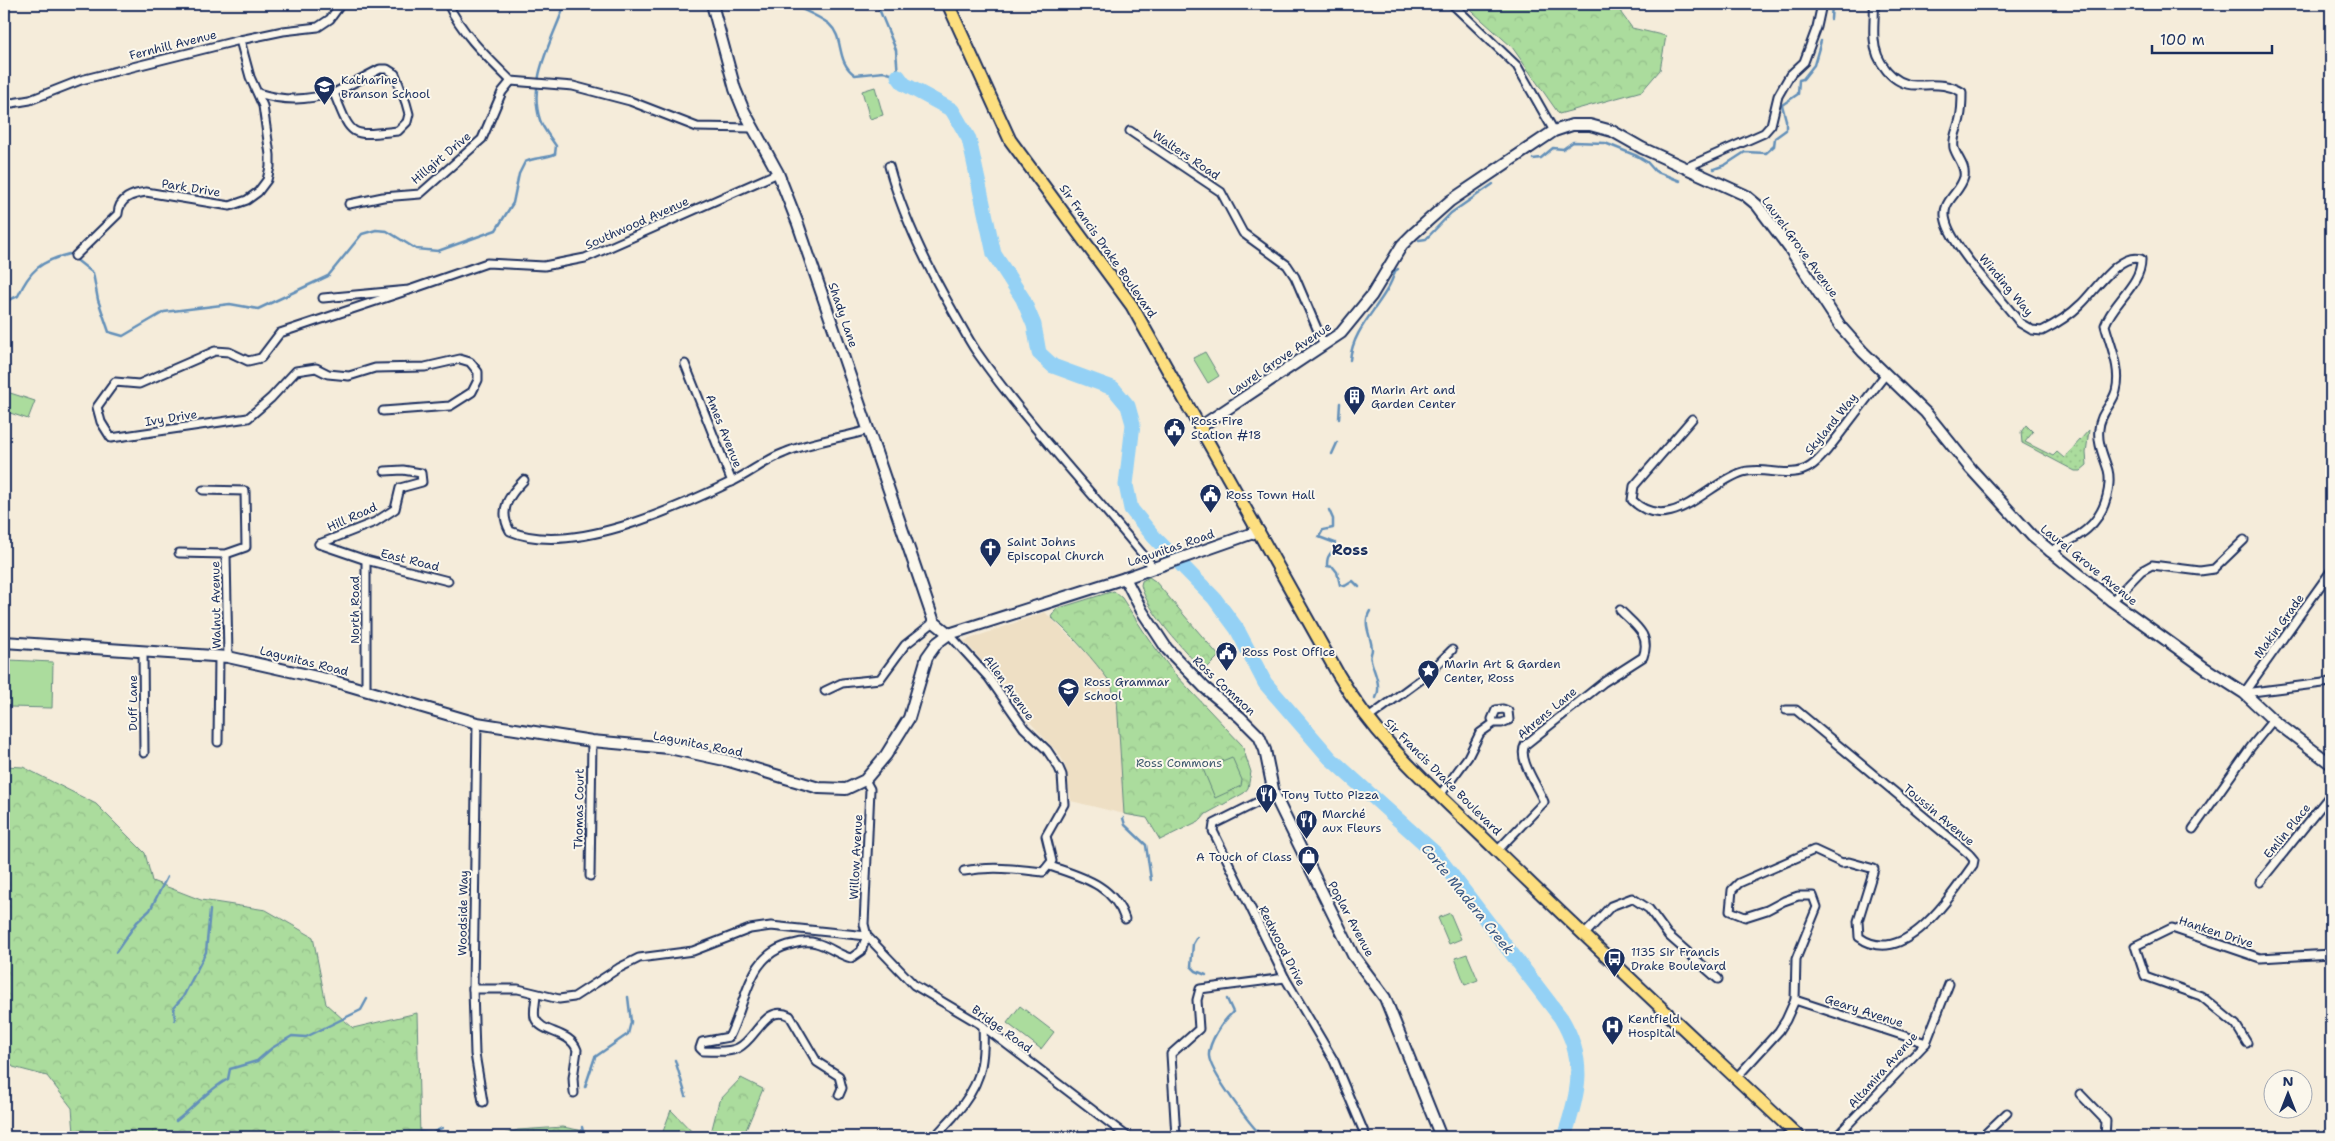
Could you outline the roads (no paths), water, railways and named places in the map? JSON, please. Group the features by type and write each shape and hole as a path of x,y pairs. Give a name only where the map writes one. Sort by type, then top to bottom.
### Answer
{"main road":[{"name":"Sir Francis Drake Boulevard","path":"948,4 1010,140 1122,291 1145,328 1346,688 1367,719 1386,742 1497,851 1799,1137"}],"street":[{"name":"Fernhill Avenue","path":"4,101 12,103 30,100 81,80 240,40 283,31 318,27 330,19 341,4"},
{"path":"448,4 481,51 511,81 573,86 630,101 697,127 753,128"},
{"name":"Shady Lane","path":"712,4 735,90 778,173 798,224 934,622"},
{"path":"1452,4 1517,66 1554,131"},
{"path":"1685,168 1764,133 1771,125 1778,96 1790,75 1804,62 1810,48 1822,4"},
{"name":"Winding Way","path":"1874,4 1874,41 1878,56 1890,74 1906,85 1939,84 1962,92 1960,120 1954,140 1954,148 1964,170 1964,178 1949,199 1945,209 1945,220 1960,248 2020,323 2032,330 2042,331 2081,304 2102,279 2127,260 2134,257 2141,259 2139,274 2109,312 2105,325 2111,341 2117,383 2115,394 2100,419 2098,431 2109,472 2108,492 2103,512 2078,537 2049,552"},
{"name":"Park Drive","path":"75,256 118,214 118,206 122,200 135,194 146,192 230,206 247,200 258,192 267,180 270,155 263,106 250,77 240,40"},
{"path":"258,94 278,100 292,100 334,92 380,69 387,69 395,74 406,103 409,114 407,122 398,131 371,134 352,131 347,126 334,92"},
{"name":"Hillgirt Drive","path":"350,204 420,194 482,139 502,92 511,81"},
{"name":"Laurel Grove Avenue","path":"1200,427 1341,333 1354,320 1372,295 1402,245 1450,201 1554,131 1572,125 1590,125 1612,131 1685,168 1745,194 1757,206 1790,249 1841,327 1863,352 1926,413 1979,478 2032,536 2049,552 2112,601 2205,668 2244,693 2272,720 2331,764"},
{"name":"Walters Road","path":"1130,131 1221,192 1243,233 1287,264 1295,276 1324,345"},
{"path":"889,166 896,192 911,228 941,290 975,349 1012,399 1153,568"},
{"name":"Southwood Avenue","path":"323,298 409,290 487,263 544,266 585,258 778,173"},
{"name":"Ivy Drive","path":"383,411 450,406 472,392 478,380 478,372 470,362 460,360 425,367 375,368 349,376 328,374 316,368 296,371 272,398 248,418 111,438 101,422 97,407 116,382 139,384 215,351 229,352 248,361 261,358 280,333 409,290"},
{"name":"Ames Avenue","path":"685,364 732,482 784,453 869,430"},
{"name":"Skyland Way","path":"1692,419 1634,486 1632,500 1641,509 1659,513 1677,510 1744,472 1798,472 1811,467 1828,449 1886,374"},
{"name":"Hill Road","path":"319,544 375,522 395,509 400,488 422,482 421,473 403,470 385,471"},
{"path":"524,480 510,494 506,503 505,522 510,531 532,537 572,537 644,521 732,482"},
{"name":"Walnut Avenue","path":"203,490 245,491 246,547 226,554 224,656 218,742"},
{"name":"Lagunitas Road","path":"4,642 224,656 254,661 366,690 477,723 592,741 669,748 729,761 819,788 846,789 865,780 886,754 909,718 927,657 937,644 949,634 1125,578 1259,531"},
{"path":"2112,601 2141,571 2152,565 2200,571 2214,570 2244,540"},
{"name":"East Road","path":"319,544 366,560 448,581"},
{"path":"179,553 226,554"},
{"name":"North Road","path":"366,560 366,690"},
{"name":"Makin Grade","path":"2244,693 2331,571"},
{"name":"Ross Common","path":"1125,578 1142,611 1167,649 1205,688 1240,717 1259,736 1274,794"},
{"name":"Ahrens Lane","path":"1497,851 1544,802 1522,759 1521,754 1524,745 1604,682 1643,657 1646,646 1643,633 1620,610"},
{"path":"824,691 842,683 880,679 905,645 934,622 949,634"},
{"name":"Allen Avenue","path":"949,634 989,678 1024,728 1048,750 1062,775 1064,804 1052,822 1046,840 1052,861 1050,866"},
{"path":"1367,719 1427,675 1452,650"},
{"name":"Duff Lane","path":"143,652 144,754"},
{"path":"2244,693 2331,682"},
{"name":"Toussin Avenue","path":"1736,1078 1779,1030 1794,1000 1796,959 1818,907 1813,896 1798,896 1784,900 1767,910 1745,917 1730,912 1732,890 1739,883 1814,850 1842,863 1849,862 1874,869 1858,921 1859,937 1868,943 1879,945 1904,941 1928,922 1944,905 1973,865 1974,860 1796,710 1786,710"},
{"path":"2193,829 2250,747 2272,720"},
{"name":"Woodside Way","path":"477,723 473,989 475,1054 483,1102"},
{"path":"1440,795 1468,757 1480,733 1494,723"},
{"name":"Thomas Court","path":"590,876 592,741"},
{"name":"Willow Avenue","path":"865,780 870,789 864,924 867,936"},
{"name":"Redwood Drive","path":"1274,794 1212,827 1285,978 1334,1061 1366,1137"},
{"name":"Poplar Avenue","path":"1274,794 1353,955 1385,998 1441,1137"},
{"name":"Emlin Place","path":"2260,882 2331,794"},
{"path":"964,871 983,868 1005,868 1043,872 1050,866 1103,887 1120,907 1125,919"},
{"path":"1584,934 1611,906 1632,898 1649,909 1668,935 1718,979"},
{"path":"473,989 518,990 559,999 574,997 619,968 639,958 693,951 750,929 771,926 867,936 861,951 851,958 840,955 831,948 815,942 781,946 768,954 753,975 729,1037 702,1042 700,1048 703,1051 739,1048 766,1020 775,1013 783,1012 790,1016 818,1062 838,1076 842,1088 839,1095"},
{"name":"Hanken Drive","path":"2247,1043 2236,1025 2200,996 2145,976 2135,946 2172,928 2260,958 2331,954"},
{"name":"Bridge Road","path":"867,936 914,985 983,1026 1128,1137"},
{"path":"1176,1137 1171,1054 1199,1030 1197,1000 1200,990 1285,978"},
{"name":"Altamira Avenue","path":"1836,1137 1926,1043 1948,984"},
{"path":"536,994 535,1018 538,1022 563,1035 575,1046 574,1094"},
{"name":"Geary Avenue","path":"1794,1000 1926,1043"},
{"path":"934,1137 967,1101 979,1079 984,1053 983,1026"},
{"path":"2080,1094 2106,1121 2105,1137"},
{"path":"1982,1137 2007,1112"}],"waterway":[{"path":"4,308 9,300 18,296 27,279 38,268 51,260 69,254 93,273 98,300 109,332 123,336 164,312 230,304 258,309 328,276 362,234 376,230 387,231 416,249 438,251 496,230 513,203 519,174 525,162 555,154 556,146 540,120 537,90 543,60 565,4"},
{"path":"791,4 829,24 837,36 845,63 855,75 884,72 898,76 896,50 877,4"},
{"path":"1831,19 1832,4"},
{"path":"1714,169 1725,165 1745,152 1766,153 1774,146 1775,138 1786,130 1786,120 1782,105 1798,94 1799,80 1803,79 1814,65 1821,41"},
{"name":"Corte Madera Creek","path":"898,76 904,84 952,110 969,139 994,254 1023,299 1034,325 1039,353 1053,366 1113,388 1128,406 1133,424 1126,485 1131,509 1154,537 1214,598 1237,629 1265,683 1330,758 1435,853 1561,1018 1575,1049 1578,1077 1574,1106 1564,1137"},
{"path":"1533,159 1541,158 1553,148 1563,149 1573,142 1605,143 1637,156 1647,162 1655,171 1680,181"},
{"path":"1419,240 1426,239 1451,213 1493,184"},
{"path":"1350,360 1352,347 1357,336 1385,293 1395,271 1398,269"},
{"path":"1339,419 1340,403"},
{"path":"1332,454 1337,443"},
{"path":"1329,510 1333,519 1333,528 1323,530 1319,537 1335,543 1334,550 1328,557 1327,566 1333,567 1337,572 1340,585 1345,586 1353,581 1359,587"},
{"path":"1370,611 1367,625 1372,649 1370,659 1378,684 1376,698"},
{"path":"1123,818 1125,825 1146,845 1151,880"},
{"path":"116,952 137,922 150,910 167,877"},
{"path":"175,1020 174,1007 183,997 206,952 210,910"},
{"path":"1197,937 1193,944 1191,966 1196,971 1206,975"},
{"path":"585,1087 595,1057 628,1034 631,1022 628,997"},
{"path":"176,1121 208,1093 228,1079 230,1069 257,1061 272,1048 292,1036 306,1037 361,1010 367,999"},
{"path":"1227,999 1233,1012 1217,1032 1211,1045 1209,1051 1211,1064 1223,1086 1263,1137"},
{"path":"675,1060 686,1096"},
{"path":"582,1127 584,1137"},
{"path":"408,1137 421,1132 432,1133 442,1128"}],"place":[{"name":"Katharine Branson School","path":"325,106"},
{"name":"Marin Art and Garden Center","path":"1355,416"},
{"name":"Ross Fire Station #18","path":"1175,447"},
{"name":"Ross Town Hall","path":"1210,514"},
{"name":"Saint Johns Episcopal Church","path":"991,568"},
{"name":"Ross Post Office","path":"1226,671"},
{"name":"Marin Art & Garden Center, Ross","path":"1428,690"},
{"name":"Ross Grammar School","path":"1068,708"},
{"name":"Tony Tutto Pizza","path":"1266,814"},
{"name":"Marché aux Fleurs","path":"1306,840"},
{"name":"A Touch of Class","path":"1308,876"},
{"name":"1135 Sir Francis Drake Boulevard","path":"1615,978"},
{"name":"Kentfield Hospital","path":"1612,1045"}],"district":[{"name":"Ross","path":"1350,550"}],"park label":[{"name":"Ross Commons","path":"1179,763"}]}
